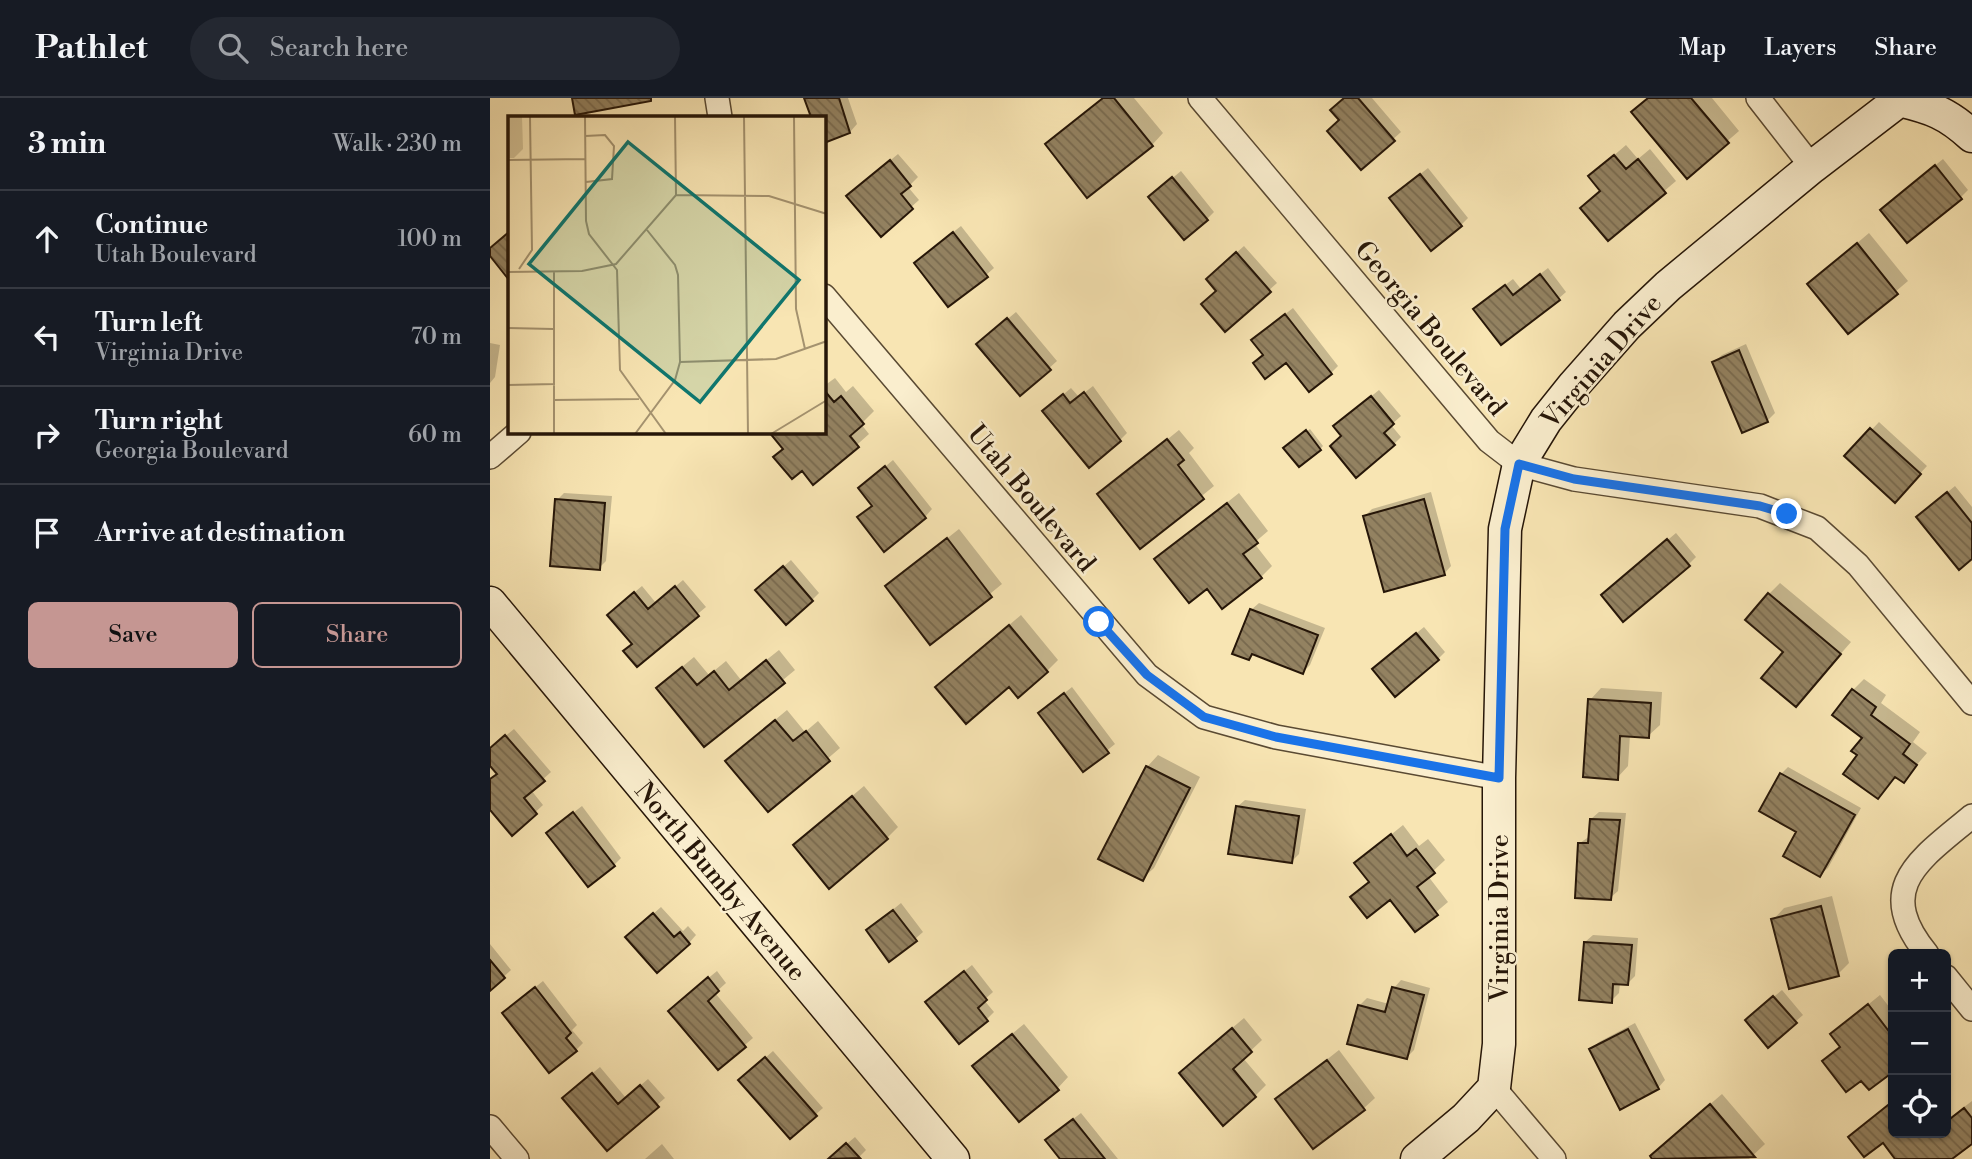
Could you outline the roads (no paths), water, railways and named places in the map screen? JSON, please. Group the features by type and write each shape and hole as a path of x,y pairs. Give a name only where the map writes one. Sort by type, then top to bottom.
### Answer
{"street":[{"path":"717,98 720,116"},
{"name":"Georgia Boulevard","path":"1200,98 1489,441 1519,464 1574,479 1760,506 1817,528 1858,565 1972,703"},
{"path":"1758,98 1812,167"},
{"path":"1901,99 1933,108 1955,120 1972,136"},
{"name":"Virginia Drive","path":"1494,1088 1499,1044 1499,778 1505,529 1519,464 1546,420 1627,325 1668,286 1812,167 1901,99"},
{"name":"Utah Boulevard","path":"826,298 1147,675 1204,717 1276,737 1499,778"},
{"path":"490,457 517,434"},
{"name":"North Bumby Avenue","path":"490,603 953,1159"},
{"path":"1923,949 1909,933 1900,902 1916,863 1972,816"},
{"path":"1951,983 1972,1009"},
{"path":"1417,1159 1466,1118 1494,1088 1554,1159"},
{"path":"490,1127 517,1159"}]}
